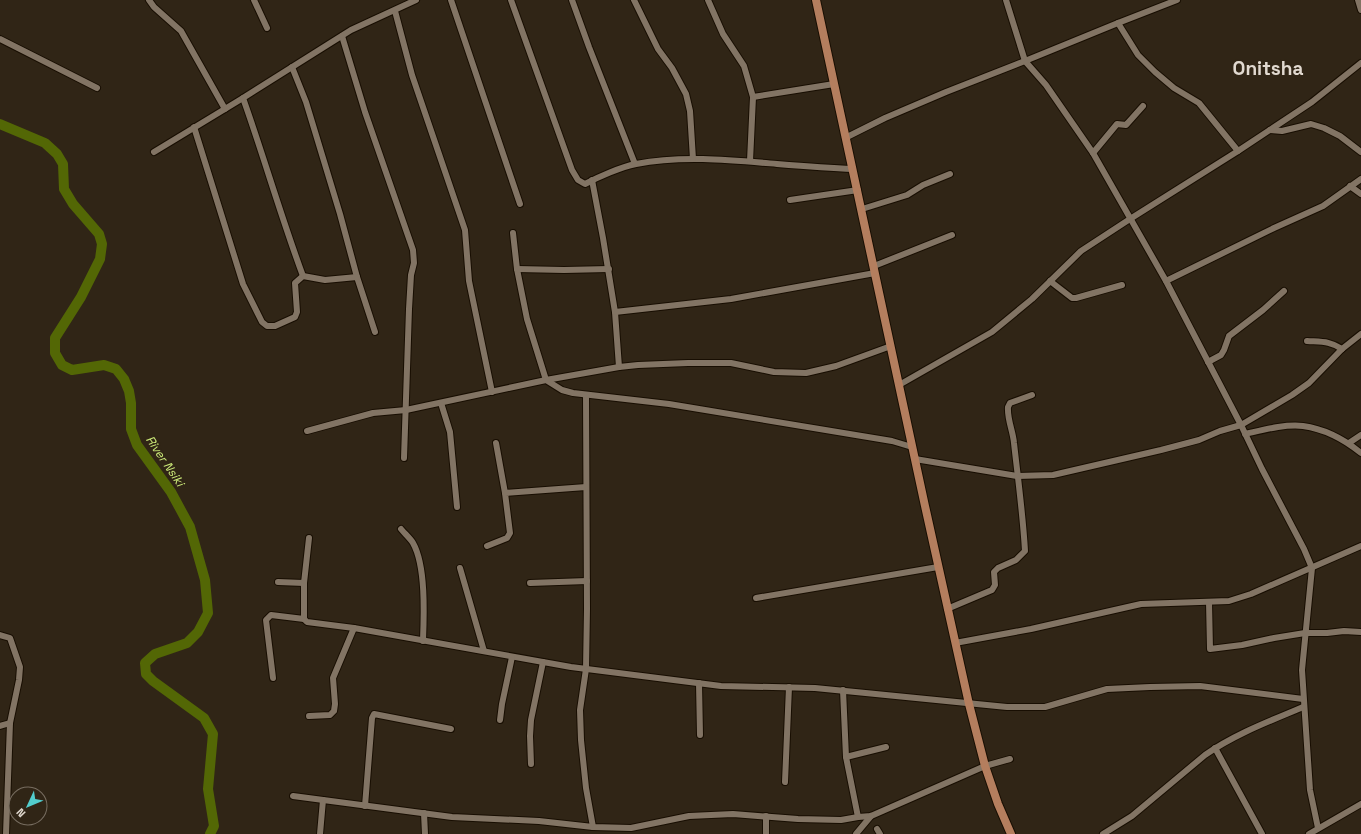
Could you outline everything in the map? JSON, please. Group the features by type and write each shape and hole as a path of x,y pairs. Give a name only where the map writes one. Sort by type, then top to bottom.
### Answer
{"main road":[{"path":"816,0 947,609 969,704 985,766 1010,834"}],"street":[{"path":"150,0 154,7 181,32 225,109"},
{"path":"254,0 267,28"},
{"path":"154,152 351,30 416,0"},
{"path":"451,0 520,204"},
{"path":"511,0 572,170 578,180 585,184 635,164 654,161 693,159 750,161 853,169"},
{"path":"572,0 635,164"},
{"path":"634,0 658,49 672,68 686,94 690,111 693,159"},
{"path":"708,0 723,34 744,66 753,97 750,161"},
{"path":"1358,0 1361,10"},
{"path":"1008,1 1026,61 1046,85 1093,153 1166,281 1241,425 1312,568 1302,670 1303,706 1310,790 1318,828"},
{"path":"845,138 885,118 946,92 1173,1"},
{"path":"395,11 412,75 465,230 469,281 492,392"},
{"path":"1118,23 1138,55 1174,88 1199,103 1238,151"},
{"path":"342,36 365,112 413,250 414,262 411,275 409,309 404,458"},
{"path":"0,39 97,88"},
{"path":"899,385 992,332 1012,316 1081,251 1312,102 1361,63"},
{"path":"292,67 306,102 340,214 357,277 375,332"},
{"path":"753,97 834,84"},
{"path":"243,98 303,276"},
{"path":"1093,153 1118,124 1126,125 1143,106"},
{"path":"1270,130 1282,131 1311,124 1324,128 1340,136 1361,152"},
{"path":"194,127 244,284 262,322 267,326 275,326 295,317 297,312 295,283 303,276"},
{"path":"862,209 907,195 923,185 950,174"},
{"path":"1166,281 1274,228 1323,206 1361,179"},
{"path":"592,180 609,269 615,312 619,367"},
{"path":"1350,186 1361,194"},
{"path":"790,200 858,190"},
{"path":"513,233 517,269 527,319 546,380 562,390 586,395 669,404 892,441 912,447"},
{"path":"615,312 731,299 875,270 952,235"},
{"path":"517,269 609,269"},
{"path":"303,276 325,280 357,277"},
{"path":"1050,281 1072,298 1122,285"},
{"path":"1208,362 1221,355 1229,336 1263,310 1284,291"},
{"path":"915,459 1017,476 1053,475 1199,440 1220,431 1241,425 1292,395 1309,383 1342,349 1361,334"},
{"path":"1307,341 1327,342 1342,349"},
{"path":"307,431 373,413 406,410 546,380 619,367 688,363 730,363 774,372 806,373 836,366 891,346"},
{"path":"586,395 586,669 580,710 581,740 586,788 593,827"},
{"path":"947,609 992,590 996,584 994,572 998,568 1016,560 1025,551 1014,441 1008,407 1010,403 1032,395"},
{"path":"441,403 450,432 458,507"},
{"path":"1245,434 1284,427 1303,426 1326,432 1349,443 1361,453"},
{"path":"1349,443 1361,436"},
{"path":"487,546 507,538 510,533 505,493 496,443"},
{"path":"505,493 586,487"},
{"path":"401,529 413,544 420,566 424,609 423,641"},
{"path":"304,619 304,583 309,538"},
{"path":"955,643 1045,626 1141,604 1229,601 1251,594 1361,546"},
{"path":"756,598 938,567"},
{"path":"460,568 484,651"},
{"path":"530,583 587,581"},
{"path":"278,582 304,583"},
{"path":"1209,602 1210,650 1305,633 1327,633 1344,630 1361,632"},
{"path":"273,678 266,620 270,615 304,619 307,622 354,628 586,669 721,686 843,690 1007,707 1045,707 1108,689 1150,687 1200,686 1303,699"},
{"path":"309,716 330,715 334,712 335,704 333,678 354,628"},
{"path":"0,635 10,638 20,667 19,680 10,723 6,834"},
{"path":"500,720 512,657"},
{"path":"531,764 531,723 544,662"},
{"path":"699,683 700,735"},
{"path":"785,782 789,688"},
{"path":"843,690 846,756 858,817"},
{"path":"1103,834 1132,816 1215,748 1263,723 1303,706"},
{"path":"365,806 372,718 374,714 452,729"},
{"path":"0,726 10,723"},
{"path":"846,756 886,747"},
{"path":"1215,748 1262,834"},
{"path":"293,796 452,817 539,821 631,831 689,816 733,814 819,820 841,820 870,816 985,766 1010,759"},
{"path":"320,834 323,800"},
{"path":"1309,834 1361,804"},
{"path":"424,813 425,834"},
{"path":"766,816 766,834"},
{"path":"856,834 870,816"}],"waterway":[{"name":"River Nsiki","path":"0,124 45,143 57,154 63,164 64,189 73,204 99,234 102,244 100,259 81,297 55,338 55,353 62,365 72,370 104,365 116,369 124,379 129,391 131,403 131,429 137,445 171,492 190,527 205,580 208,613 198,632 187,643 155,654 145,663 146,674 153,681 204,718 213,734 208,789 214,826 210,834"}],"district":[{"name":"Onitsha","path":"1268,68"}]}
